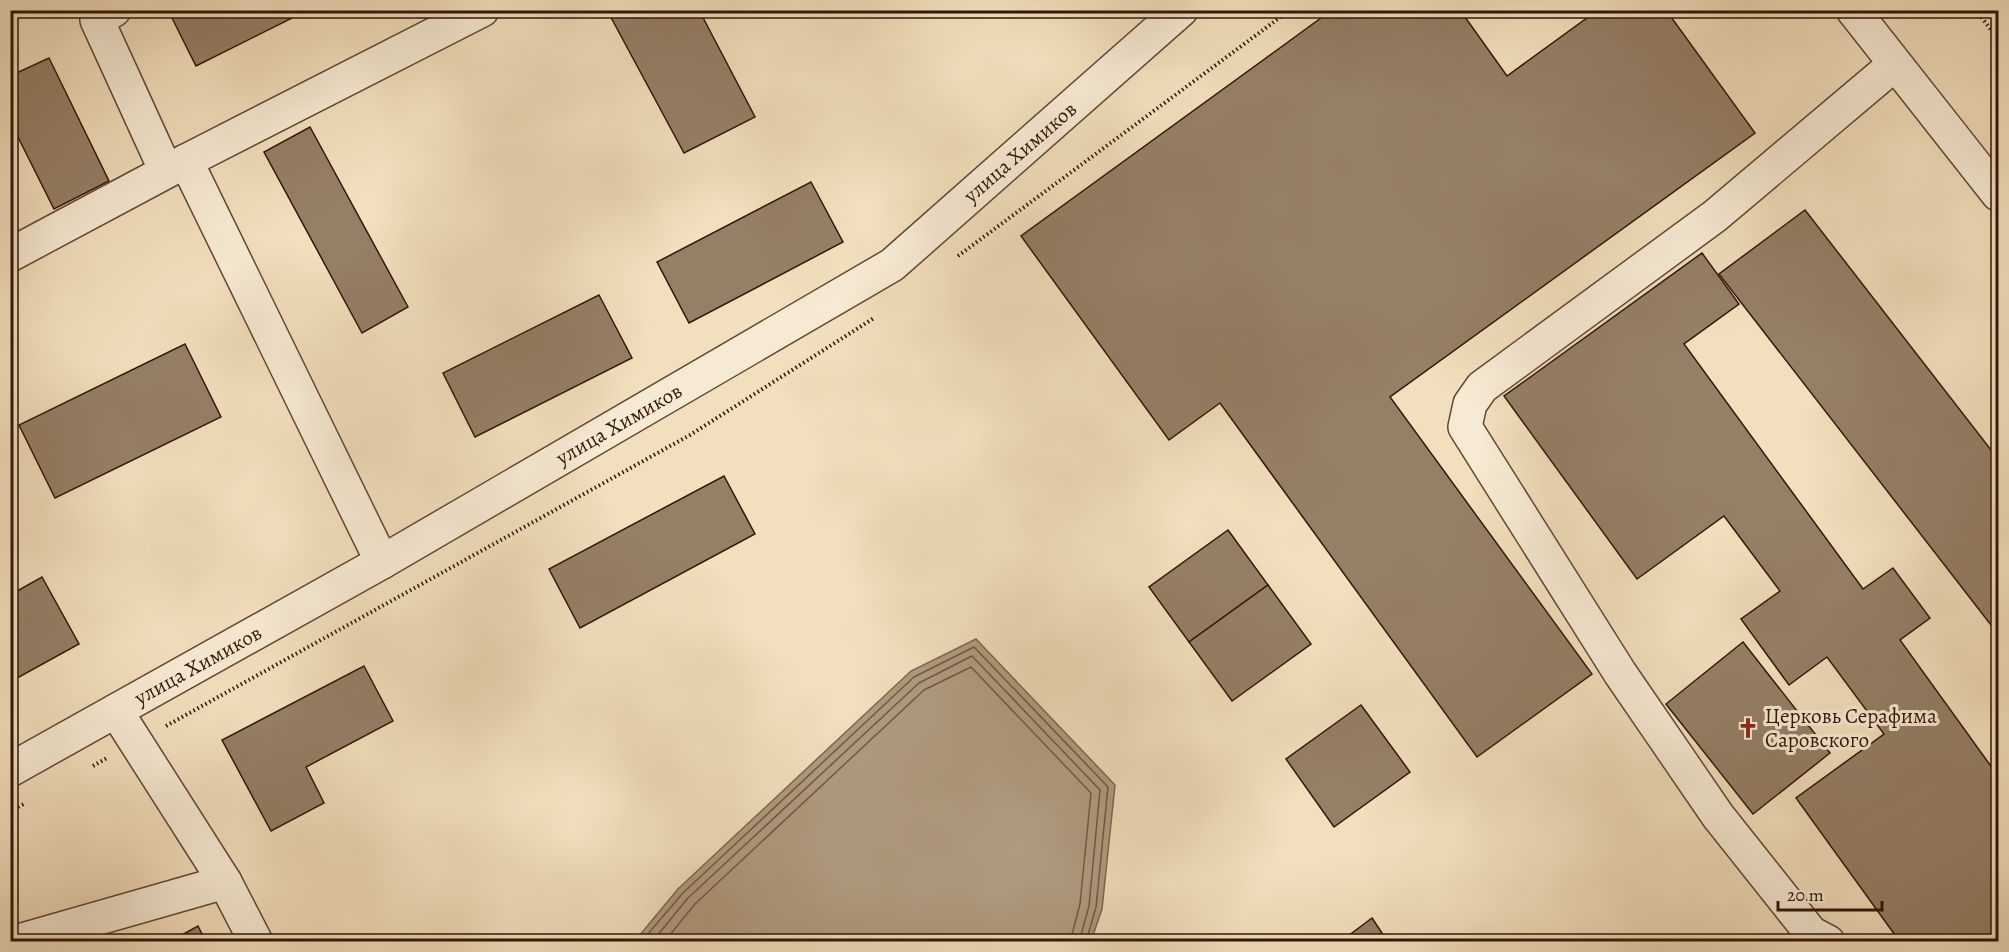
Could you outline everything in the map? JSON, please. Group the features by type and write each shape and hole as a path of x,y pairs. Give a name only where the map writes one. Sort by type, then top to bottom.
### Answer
{"street":[{"path":"114,10 97,20 176,166 382,562"},
{"path":"10,255 176,166 482,10"},
{"name":"улица Химиков","path":"10,770 382,562 892,265 1181,10"},
{"path":"1853,10 1998,194"},
{"path":"1827,942 1811,933 1718,816 1620,673 1465,427 1470,404 1482,387 1714,216 1895,64"},
{"path":"116,711 225,882 256,942"},
{"path":"15,942 225,882"}],"path":[{"path":"1976,10 1998,39"}],"water":[{"path":"976,639 1115,785 1102,909 1091,941 643,941 639,936 678,889 911,671"}],"building":[{"path":"168,10 308,10 196,66"},
{"path":"607,10 699,10 755,117 684,153"},
{"path":"1332,10 1460,10 1507,76 1598,10 1666,10 1755,133 1390,397 1592,674 1477,757 1220,403 1169,440 1021,236"},
{"path":"49,58 109,181 54,209 10,121 10,76"},
{"path":"310,127 408,307 362,333 264,152"},
{"path":"811,182 843,242 689,323 657,262"},
{"path":"1805,210 1998,459 1998,634 1719,274"},
{"path":"1702,253 1739,304 1684,344 1863,589 1893,568 1930,618 1900,640 1998,776 1998,937 1992,942 1900,942 1796,798 1884,734 1827,657 1789,685 1741,619 1780,591 1724,516 1637,579 1504,396"},
{"path":"599,295 632,358 475,437 443,373"},
{"path":"185,344 221,417 55,498 19,425"},
{"path":"724,476 755,534 580,628 549,569"},
{"path":"1228,530 1268,585 1189,642 1149,587"},
{"path":"42,577 79,644 10,682 10,595"},
{"path":"1268,585 1311,644 1232,701 1189,642"},
{"name":"Церковь Серафима Саровского","path":"1743,642 1830,753 1753,814 1666,704"},
{"path":"364,666 393,721 306,767 324,803 271,831 222,740"},
{"path":"1361,705 1410,772 1334,827 1286,759"},
{"path":"1372,918 1388,942 1340,942"},
{"path":"198,926 206,942 169,942"}],"place":[{"name":"Церковь Серафима Саровского","path":"1748,728"}]}
